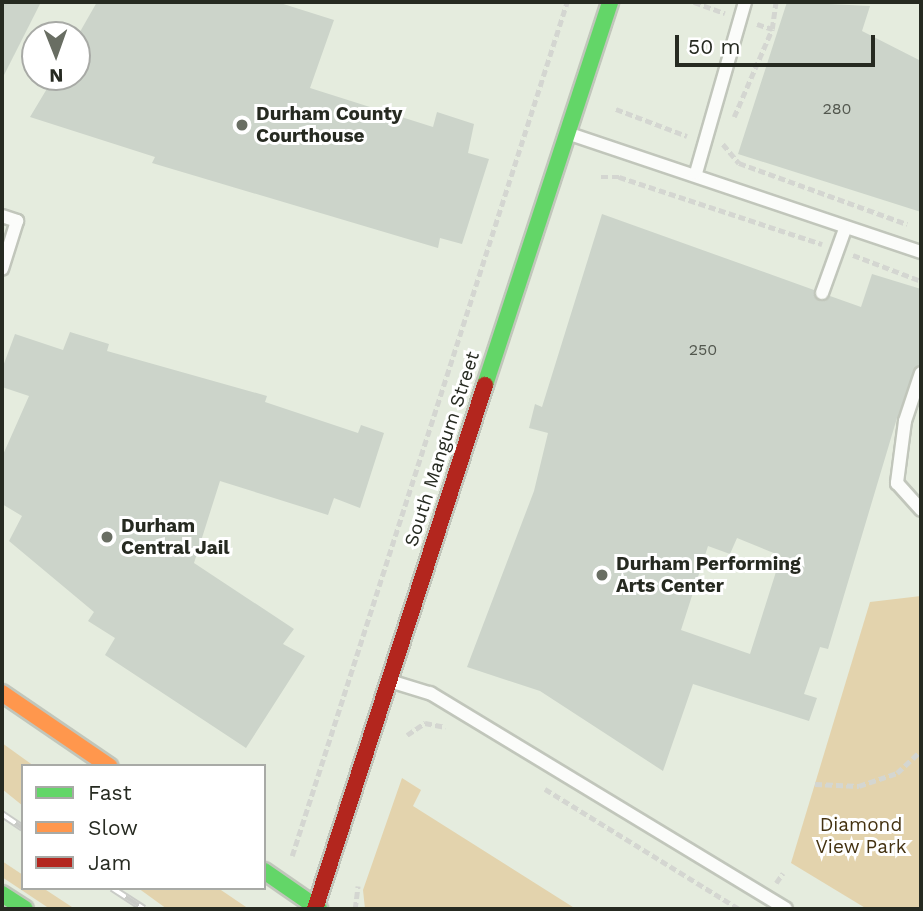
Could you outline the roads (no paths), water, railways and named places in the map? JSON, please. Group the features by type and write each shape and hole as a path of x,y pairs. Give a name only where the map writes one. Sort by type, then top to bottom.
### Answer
{"main road":[{"name":"South Mangum Street","path":"317,908 388,681 610,2"},
{"path":"2,693 105,764"},
{"path":"266,872 317,908"},
{"path":"2,894 25,909"}],"lane":[{"path":"696,173 745,2"},
{"path":"567,133 696,173 845,229 921,252"},
{"path":"2,216 17,221 2,269"},
{"path":"822,293 845,229"},
{"path":"921,373 905,421 897,483 921,510"},
{"path":"388,681 430,693 786,909"}],"railway":[{"path":"2,814 21,827"},
{"path":"115,890 144,909"}],"place":[{"name":"Durham County Courthouse","path":"242,125"},
{"name":"Durham Central Jail","path":"107,537"},
{"name":"Durham Performing Arts Center","path":"602,575"}],"park label":[{"name":"Diamond View Park","path":"861,836"}]}
